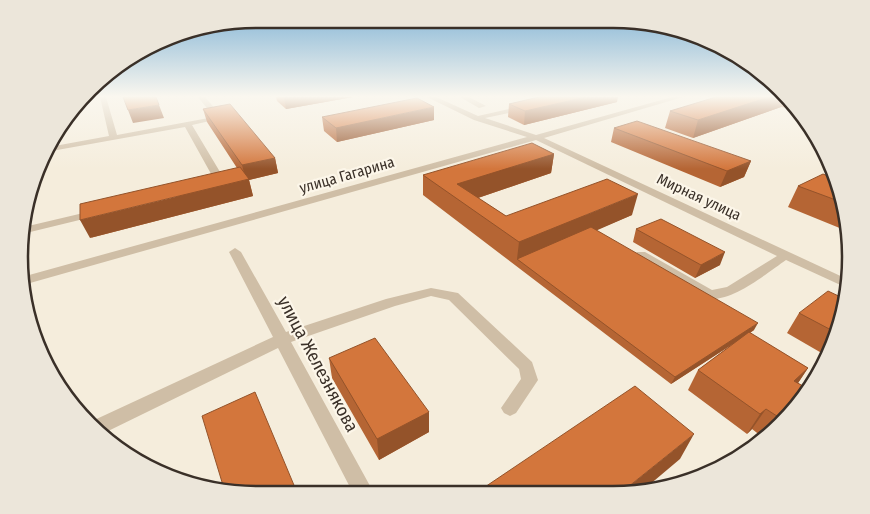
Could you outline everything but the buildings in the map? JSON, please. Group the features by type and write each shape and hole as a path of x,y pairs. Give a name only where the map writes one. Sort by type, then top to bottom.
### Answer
{"street":[{"path":"109,121 114,138"},
{"path":"54,149 203,121"},
{"name":"Мирная улица","path":"486,121 538,138 841,281"},
{"name":"улица Гагарина","path":"28,279 597,121"},
{"path":"187,124 221,182 202,187"},
{"path":"29,230 108,210"},
{"name":"улица Железнякова","path":"234,252 360,486"},
{"path":"641,255 710,295 731,290 786,255"},
{"path":"101,425 282,339 391,302 431,292 453,296 526,366 530,380 510,408"}]}
